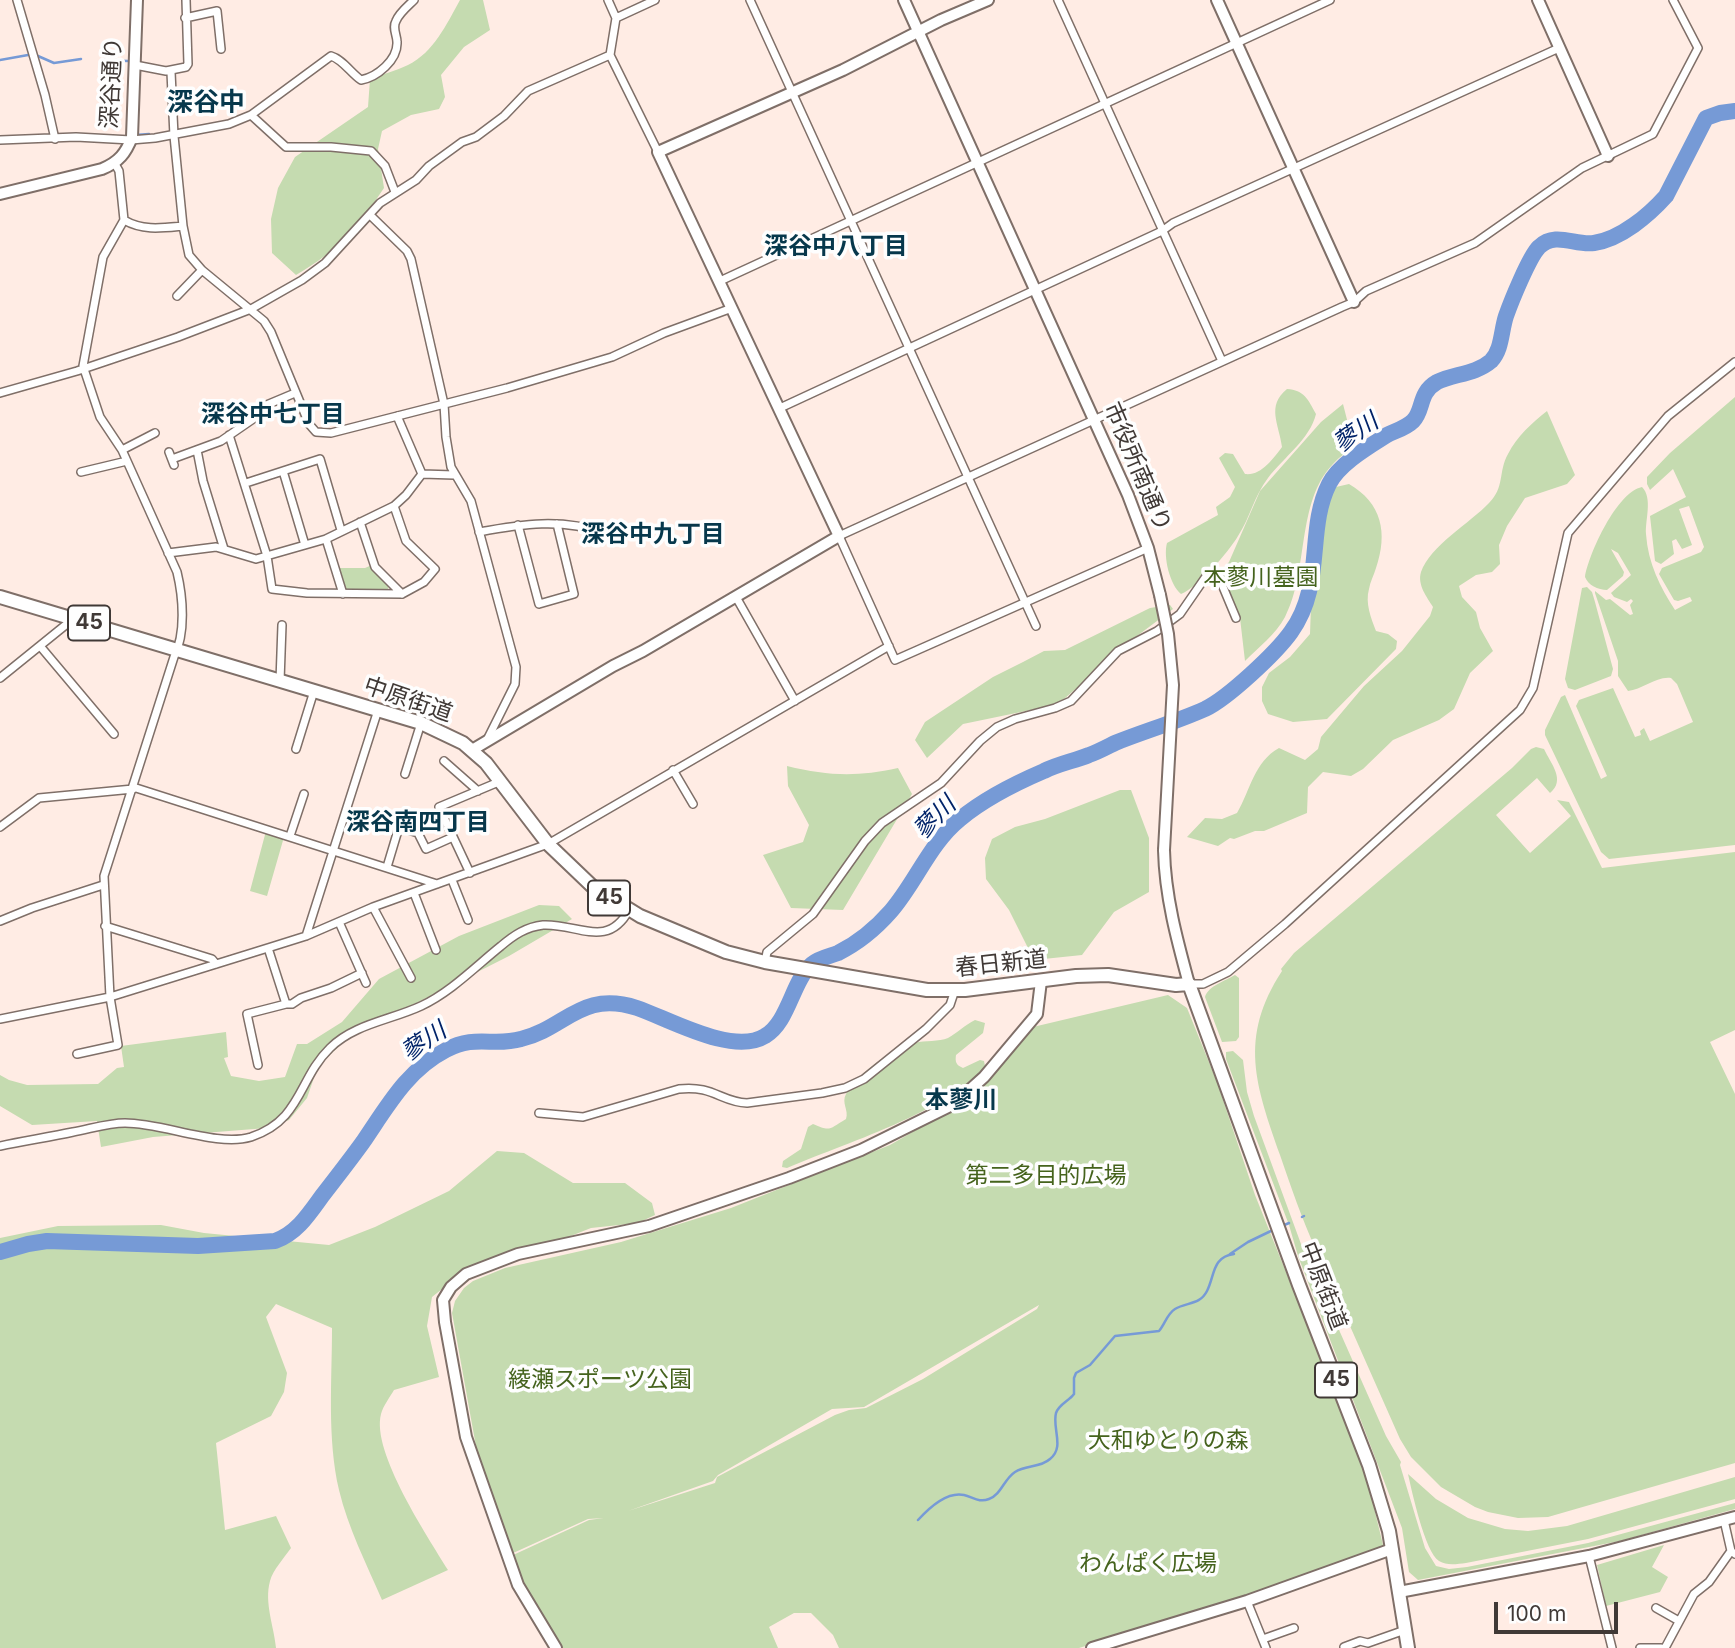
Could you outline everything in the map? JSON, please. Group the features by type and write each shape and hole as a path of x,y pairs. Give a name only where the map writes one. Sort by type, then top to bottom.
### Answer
{"main road":[{"name":"中原街道","path":"0,597 421,723 450,735 472,750 502,781 548,844 583,879 629,910 726,952 818,971"},
{"name":"春日新道","path":"818,971 927,990 955,990 1108,975 1176,985 1189,984"},
{"name":"中原街道","path":"1189,984 1369,1465 1392,1549 1408,1648"}],"street":[{"path":"17,0 45,94 55,139"},
{"name":"深谷通り","path":"115,164 124,154 132,136 137,0"},
{"path":"135,65 172,72 186,67 186,0"},
{"path":"0,140 174,136 229,124 251,115 331,56 336,57 361,79 383,68 396,51 396,19 414,0"},
{"path":"608,0 616,18 610,55 780,408 895,660 1148,548"},
{"path":"616,18 655,0"},
{"path":"750,0 1036,626"},
{"name":"市役所南通り","path":"904,0 1095,418 1148,548 1168,634 1173,695 1164,850 1165,876 1169,904 1189,984"},
{"path":"658,152 793,93 988,0"},
{"path":"1058,0 1222,360"},
{"path":"1217,0 1354,302"},
{"path":"720,281 1330,0"},
{"path":"1538,0 1608,156"},
{"path":"472,750 839,536 1354,302 1366,291 1475,243 1582,168 1653,134 1698,48 1675,1"},
{"path":"185,18 217,11 221,48"},
{"path":"780,408 1293,168 1559,48"},
{"path":"0,393 178,337 251,309 302,280 325,263 380,203 416,180 429,166 462,142 476,137 504,116 528,91 610,55"},
{"path":"172,72 174,136 183,226 189,255 202,270 251,309 271,332 309,424 323,434 507,388 612,357 664,333 732,308"},
{"path":"251,115 285,147 331,147 371,151 385,166 395,192"},
{"path":"0,194 115,164 119,171 124,220 103,257 83,368 100,417 122,450 181,589 180,644 103,885 110,997 118,1045 77,1054"},
{"path":"370,215 407,251 411,259 444,404 446,437 454,475 471,502 516,676 515,684 486,742"},
{"path":"124,220 146,228 183,226"},
{"path":"177,296 202,270"},
{"path":"1189,984 1203,984 1228,972 1285,924 1520,710 1533,688 1568,533 1668,416 1735,362"},
{"path":"172,459 229,435 253,419 264,406 295,393"},
{"path":"397,416 422,474"},
{"path":"122,450 155,433"},
{"path":"229,435 267,556 272,589 343,594 402,594 424,582 435,569 406,541 394,506"},
{"path":"197,450 203,481 225,549"},
{"path":"246,483 320,460 341,530"},
{"path":"81,472 127,461"},
{"path":"283,471 305,545"},
{"path":"422,474 454,475"},
{"path":"168,553 216,547 248,558 267,556 305,545 394,506 422,474"},
{"path":"360,522 375,567 402,594"},
{"path":"479,532 539,523 579,526 604,533"},
{"path":"518,525 539,604 574,594 556,524"},
{"path":"326,538 343,594"},
{"path":"765,962 767,952 813,914 865,841 882,823 941,783 996,727 1071,701 1118,651 1157,631 1180,614 1209,572 1217,575 1236,618"},
{"path":"736,597 794,701"},
{"path":"0,678 74,619"},
{"path":"280,681 282,625"},
{"path":"40,646 114,734"},
{"path":"0,1019 110,997 306,936 373,907 548,844 889,646"},
{"path":"296,749 314,691"},
{"path":"306,936 378,710"},
{"path":"405,774 421,723"},
{"path":"444,761 478,791"},
{"path":"673,770 693,804"},
{"path":"470,873 439,807 502,781"},
{"path":"0,827 39,798 133,788 333,849 438,885"},
{"path":"290,836 304,794"},
{"path":"387,867 399,827 418,833 425,849 453,836"},
{"path":"452,880 468,920"},
{"path":"0,921 103,885"},
{"path":"414,893 436,950"},
{"path":"373,907 411,978"},
{"path":"0,1146 122,1122 155,1125 229,1139 247,1138 262,1133 288,1113 321,1059 332,1046 347,1036 432,1000 522,931 546,925 604,932 618,925 629,910"},
{"path":"339,922 366,982"},
{"path":"105,926 212,959 216,964"},
{"path":"268,948 286,1004"},
{"path":"258,1065 247,1014 292,1004 362,973"},
{"path":"556,1648 518,1585 466,1437 445,1322 443,1300 451,1287 466,1274 518,1254 649,1226 765,1187 861,1150 939,1112 971,1090 1037,1014 1041,981"},
{"path":"539,1114 583,1117 679,1088 696,1087 715,1092 737,1103 747,1103 845,1088 864,1079 926,1029 950,1005 955,990"},
{"path":"1399,1592 1589,1556 1730,1518 1733,1552 1709,1582 1694,1594 1663,1648 1640,1648"},
{"path":"1092,1648 1247,1601 1392,1549"},
{"path":"1589,1556 1612,1648"},
{"path":"1247,1601 1266,1648"},
{"path":"1656,1608 1679,1621"},
{"path":"1263,1639 1294,1628"},
{"path":"1344,1647 1360,1641 1367,1643 1405,1630"}],"green space":[{"path":"460,0 483,0 490,30 464,47 441,75 445,97 439,109 411,115 382,131 378,149 384,188 365,216 336,247 296,275 272,253 271,219 278,188 295,157 368,107 370,79 408,65 425,53"},
{"path":"1287,389 1302,393 1308,400 1316,414 1313,423 1302,440 1263,485 1242,529 1227,551 1204,577 1181,594 1168,570 1167,543 1218,515 1216,507 1230,497 1235,487 1219,458 1225,453 1233,454 1245,474 1251,474 1266,466 1282,447 1275,409"},
{"path":"1735,397 1735,845 1609,859 1601,852 1545,735 1561,697 1565,695 1601,779 1607,776 1576,706 1579,700 1613,688 1635,737 1641,735 1640,731 1644,728 1650,741 1693,722 1677,684 1671,678 1660,679 1628,691 1618,676 1618,661 1595,591 1630,615 1633,614 1631,599 1627,602 1611,593 1631,575 1618,553 1611,549 1624,572 1607,590 1588,582 1585,577 1588,566 1598,539 1614,511 1633,491 1642,487 1648,503 1647,545 1656,574 1675,610 1692,601 1690,597 1674,600 1659,574 1662,568 1701,552 1704,547 1689,506 1679,509 1692,545 1682,549 1676,539 1672,541 1674,554 1661,564 1655,561 1650,516 1686,497 1673,469 1650,490 1647,477 1670,453"},
{"name":"本蓼川墓園","path":"1343,404 1354,447 1333,464 1313,497 1297,579 1285,617 1272,635 1245,661 1240,618 1234,614 1218,574 1229,562 1260,491 1321,422"},
{"path":"1547,411 1575,475 1567,484 1525,498 1507,526 1499,545 1500,564 1492,572 1476,575 1459,586 1462,597 1476,612 1480,628 1493,651 1470,673 1454,709 1439,720 1393,740 1363,769 1351,776 1323,772 1308,787 1307,813 1264,831 1230,838 1218,846 1187,837 1205,818 1222,819 1237,813 1258,768 1279,748 1305,760 1318,749 1321,737 1364,686 1402,651 1430,616 1433,607 1420,582 1426,562 1441,544 1494,497 1512,447 1525,430"},
{"path":"1349,484 1369,500 1379,520 1380,555 1368,594 1368,605 1376,631 1388,634 1397,641 1396,649 1327,719 1293,722 1268,714 1262,701 1262,687 1269,673 1290,657 1310,634 1312,577 1320,522 1327,498 1336,487"},
{"path":"372,565 389,586 387,591 348,590 343,586 339,568 365,568"},
{"path":"1587,587 1592,592 1613,669 1611,676 1575,690 1568,688 1565,679 1582,588"},
{"path":"1170,605 1173,609 1133,639 1064,699 1050,706 963,724 927,758 915,740 925,722 993,677 1044,651 1065,650 1150,608"},
{"path":"1536,747 1544,749 1553,766 1557,777 1555,788 1550,793 1537,778 1496,815 1530,853 1571,816 1557,800 1569,802 1602,868 1735,852 1735,1030 1710,1042 1735,1094 1735,1463 1548,1517 1518,1518 1475,1507 1441,1487 1411,1457 1400,1439 1342,1308 1335,1282 1318,1255 1293,1191 1258,1084 1256,1040 1268,995 1281,969 1294,953"},
{"path":"787,766 842,774 898,768 912,794 843,910 791,908 763,855 803,842 809,825 788,786"},
{"path":"1120,790 1131,790 1149,838 1149,892 1114,912 1082,955 1034,960 1009,910 986,879 985,858 992,839 1015,827 1045,819"},
{"path":"266,831 284,837 267,896 250,891"},
{"path":"539,905 559,906 572,919 509,956 349,1037 318,1066 307,1098 289,1120 267,1128 153,1137 101,1147 97,1121 32,1125 0,1106 0,1075 27,1085 98,1084 117,1068 124,1067 121,1046 226,1032 228,1057 224,1058 231,1076 259,1081 285,1077 297,1044 307,1044 342,1022 379,979 459,936"},
{"path":"1235,975 1239,978 1239,1037 1236,1041 1222,1042 1205,997 1213,987"},
{"path":"1168,995 1187,1008 1217,1082 1255,1195 1348,1426 1369,1487 1384,1549 1240,1598 1079,1648 839,1648 833,1635 811,1613 794,1613 769,1627 778,1648 561,1648 534,1607 511,1556 589,1520 604,1518 588,1519 511,1554 477,1452 452,1313 455,1301 464,1288 473,1281 505,1268 621,1242 731,1208 890,1145 972,1095 1033,1027","holes":["1039,1305 1037,1309 923,1379 866,1408 835,1415 717,1477 715,1483 628,1511 713,1481 718,1475 832,1409 864,1407"]},
{"path":"975,1020 985,1023 983,1033 956,1055 957,1064 963,1068 980,1060 984,1061 985,1066 970,1082 949,1097 894,1125 787,1168 782,1167 783,1161 801,1149 808,1127 813,1124 830,1128 846,1119 846,1094 877,1062 906,1046 948,1038"},
{"path":"1233,1051 1243,1060 1247,1092 1254,1116 1301,1244 1386,1436 1401,1462 1425,1548 1436,1566 1449,1569 1467,1567 1588,1543 1735,1503 1735,1509 1620,1541 1418,1580 1409,1572 1402,1528 1226,1059 1226,1052"},
{"path":"497,1151 524,1153 573,1183 625,1183 652,1203 655,1215 638,1223 591,1228 447,1285 432,1297 427,1326 439,1377 394,1390 382,1411 380,1430 384,1450 403,1494 448,1570 382,1600 347,1518 335,1470 331,1409 332,1328 276,1304 266,1317 287,1373 284,1392 271,1416 216,1443 225,1530 276,1516 291,1548 274,1573 268,1589 276,1648 0,1648 0,1238 58,1226 161,1225 204,1233 329,1245 375,1227 449,1191"},
{"path":"1408,1474 1436,1499 1468,1518 1505,1529 1528,1531 1567,1526 1735,1477 1735,1499 1588,1539 1449,1564 1439,1561 1429,1546"},
{"path":"1664,1545 1652,1567 1668,1577 1660,1592 1606,1606 1597,1565"}],"waterway":[{"path":"0,60 28,55"},
{"path":"38,56 54,63 81,59"},
{"path":"103,60 128,61"},
{"name":"蓼川","path":"0,1252 47,1241 198,1246 275,1241 283,1238 302,1222 399,1090 432,1058 457,1045 511,1041 537,1034 588,1007 618,1004 637,1008 701,1034 736,1042 752,1041 765,1036 780,1021 805,971 818,960 853,944 880,923 900,900 940,839 969,812 1001,792 1049,769 1205,709 1263,663 1291,632 1308,596 1318,520 1322,502 1334,477 1355,456 1413,421 1431,386 1444,379 1479,369 1495,357 1506,316 1530,260 1539,247 1545,242 1559,239 1587,243 1604,241 1634,225 1666,196 1706,118 1735,111"},
{"path":"135,135 149,134"},
{"path":"1282,1226 1289,1223"},
{"path":"1230,1254 1273,1230"},
{"path":"918,1520 938,1502 957,1494 989,1499 997,1494 1015,1472 1050,1459 1057,1449 1056,1413 1074,1394 1076,1373 1090,1365 1115,1336 1159,1331 1172,1311 1204,1296 1218,1263 1234,1254"}],"district":[{"name":"深谷中","path":"206,103"},
{"name":"深谷中八丁目","path":"836,247"},
{"name":"深谷中七丁目","path":"273,415"},
{"name":"深谷中九丁目","path":"653,535"},
{"name":"深谷南四丁目","path":"418,823"},
{"name":"本蓼川","path":"961,1101"}],"park label":[{"name":"第二多目的広場","path":"1046,1176"},
{"name":"綾瀬スポーツ公園","path":"600,1380"},
{"name":"大和ゆとりの森","path":"1168,1441"},
{"name":"わんぱく広場","path":"1148,1564"}]}
